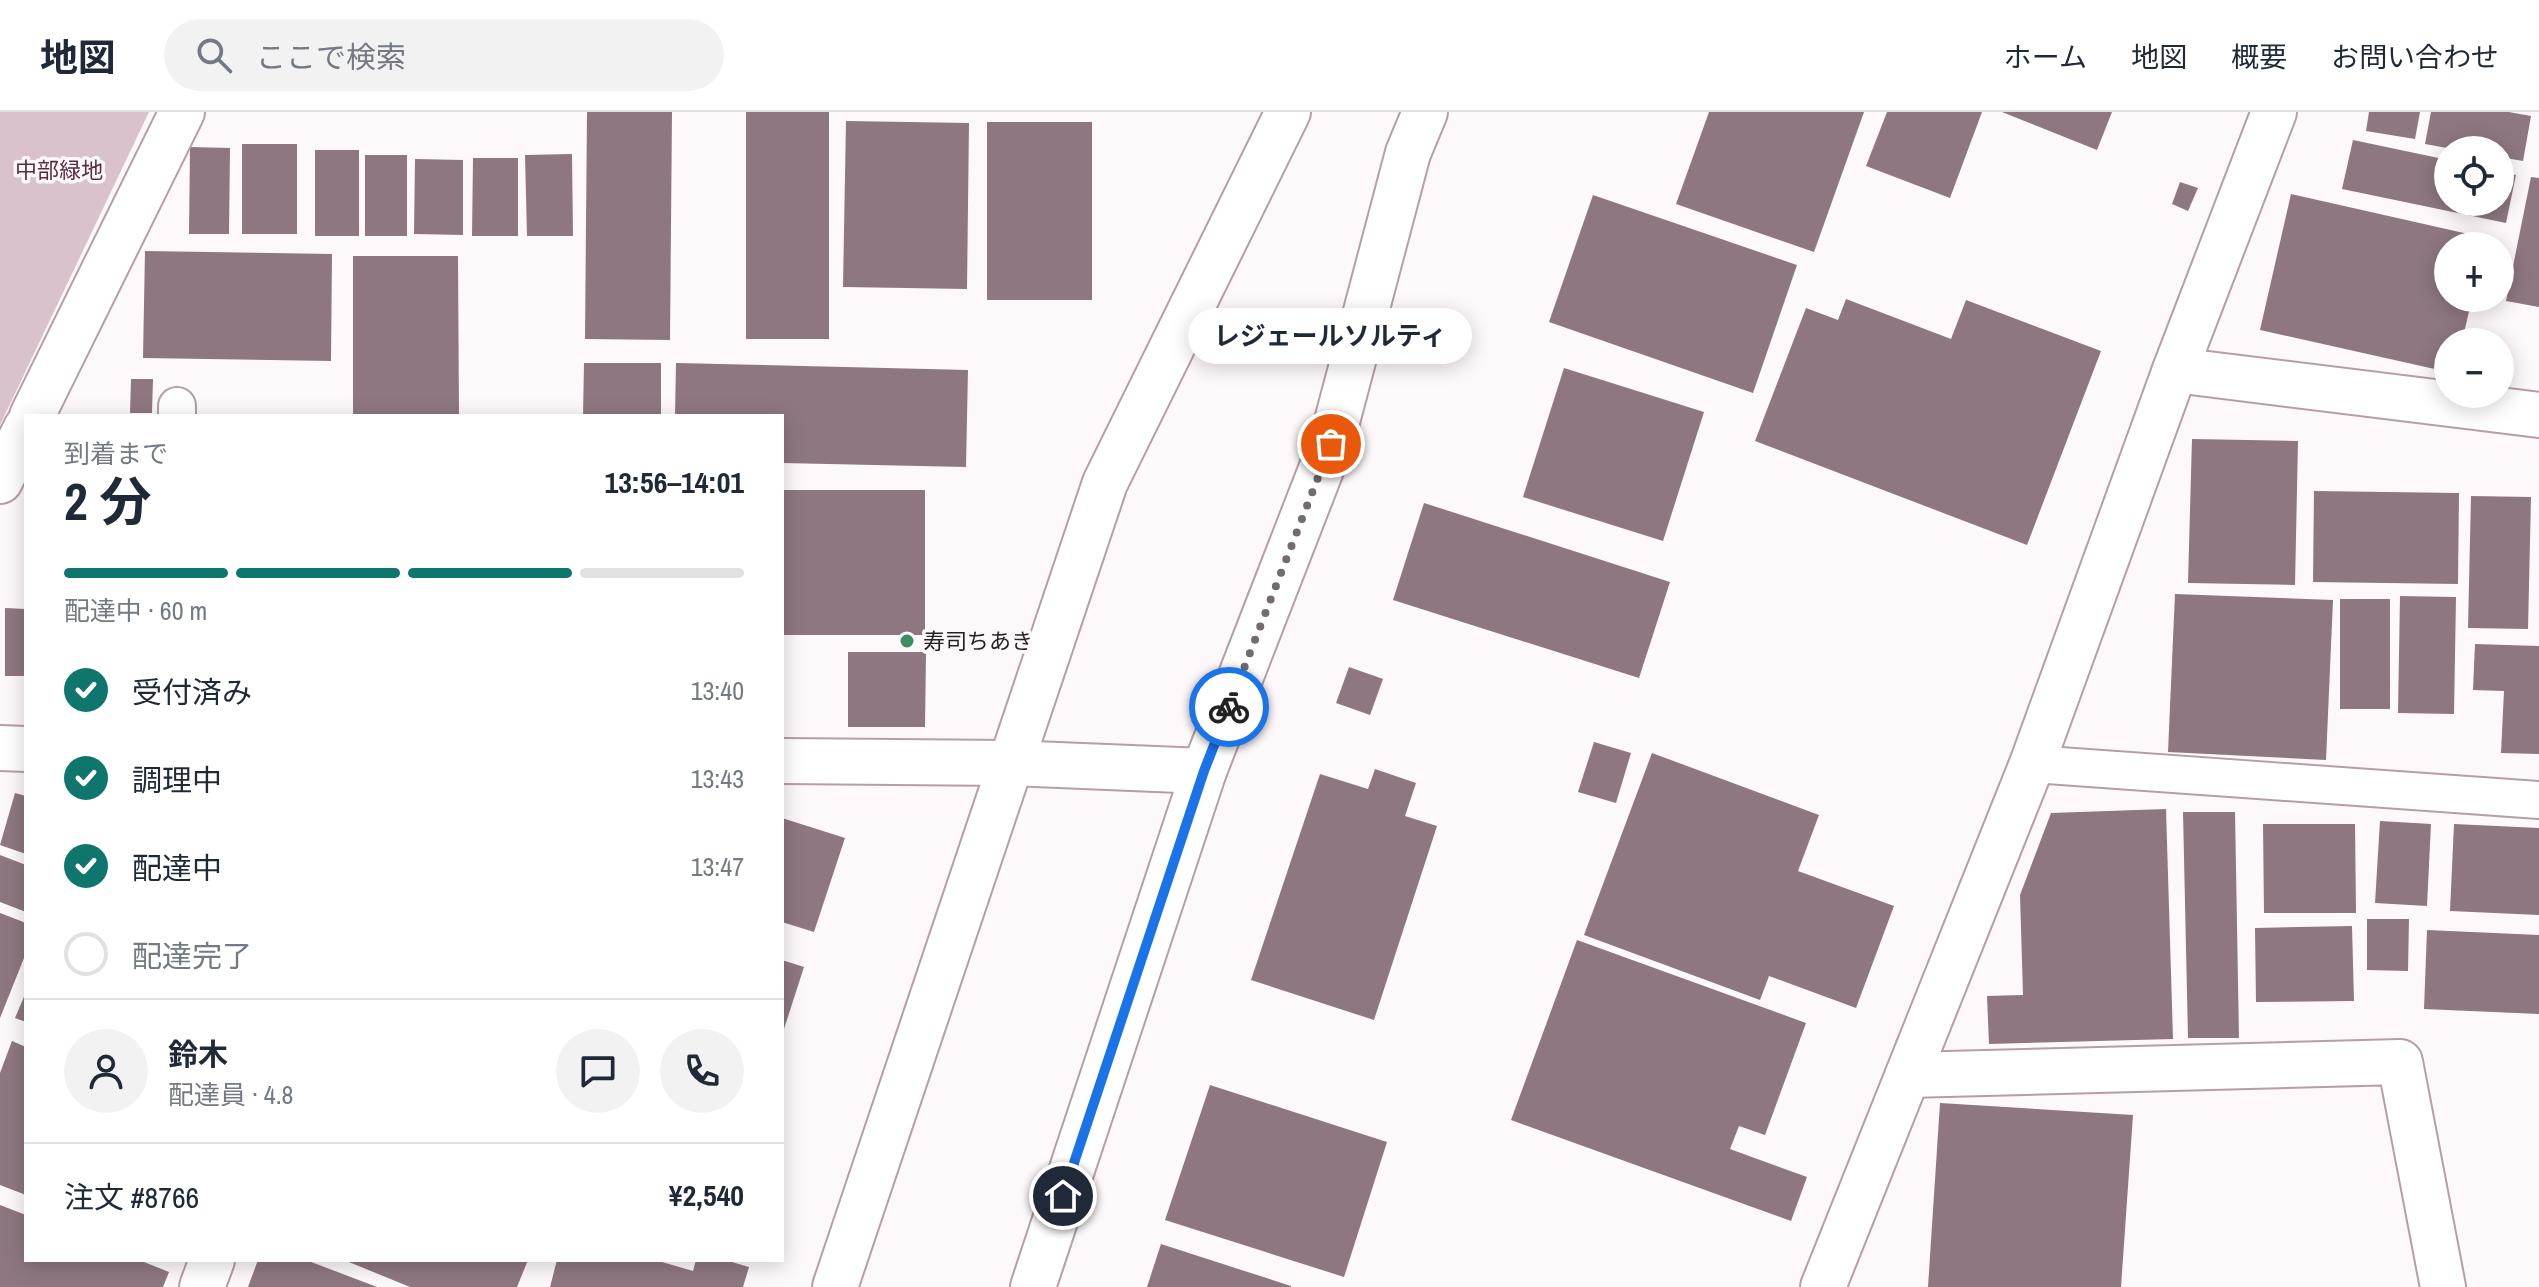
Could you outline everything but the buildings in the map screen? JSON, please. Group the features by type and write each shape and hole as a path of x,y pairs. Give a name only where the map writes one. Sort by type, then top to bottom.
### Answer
{"street":[{"path":"33,414 182,112"},
{"path":"835,1287 1008,763 1105,483 1288,112"},
{"path":"1033,1287 1204,771 1331,444 1408,153 1425,112"},
{"path":"1823,1287 2032,764 2175,370 2274,112"},
{"path":"2175,370 2539,415"},
{"path":"0,481 24,432"},
{"path":"0,748 24,749"},
{"path":"784,761 1008,763 1204,771"},
{"path":"1908,1075 2400,1062 2443,1287"},
{"path":"202,1287 211,1262"}],"lane":[{"path":"2032,764 2539,800"}],"green space":[{"name":"中部緑地","path":"0,112 149,112 0,425"}],"way so far":[{"path":"1229,707 1331,444"}],"place":[{"name":"レジェールソルティ","path":"1331,444"},
{"name":"寿司ちあき","path":"907,641"}],"route":[{"path":"1063,1196 1204,771 1229,707"}]}
